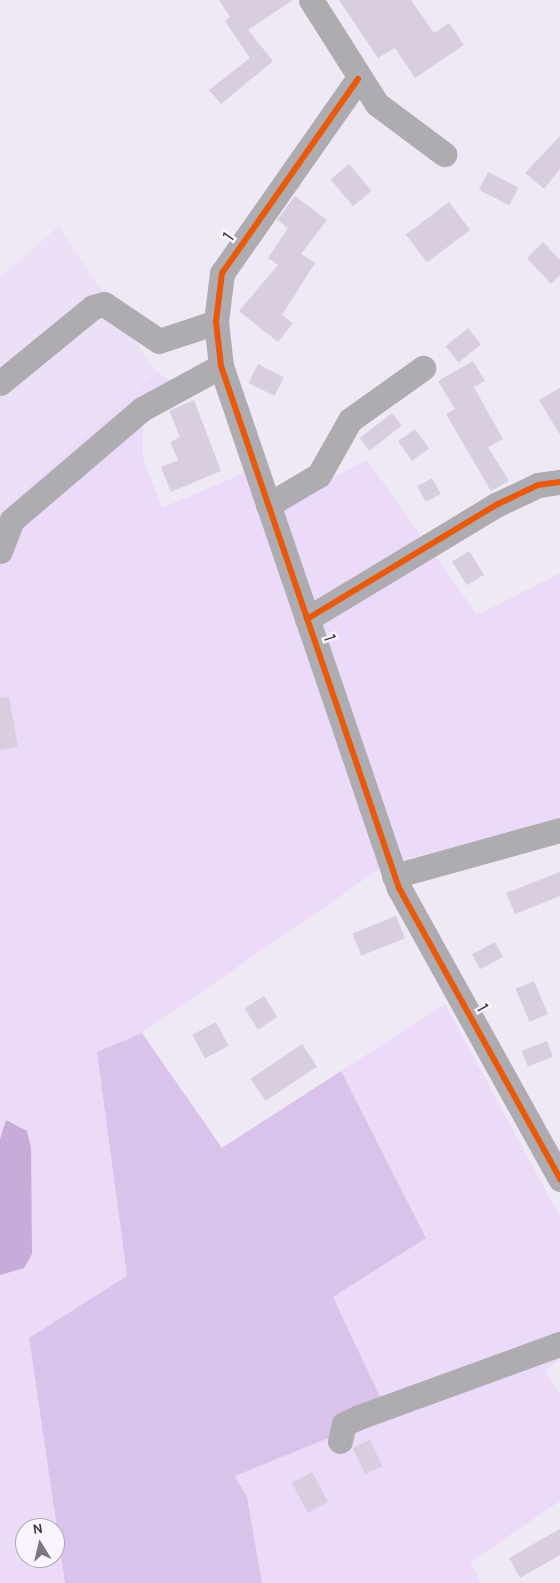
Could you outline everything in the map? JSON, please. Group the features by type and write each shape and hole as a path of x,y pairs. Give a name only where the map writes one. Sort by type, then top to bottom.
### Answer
{"street":[{"path":"311,0 358,80 377,104 444,154"},
{"name":"1","path":"358,80 222,273 216,322 221,366 394,876 560,1180"},
{"path":"0,383 93,307 104,304 159,341 216,322"},
{"path":"0,551 12,520 142,409 221,366"},
{"path":"268,505 319,475 350,420 423,368"},
{"path":"307,619 498,504 538,486 560,482"},
{"path":"394,876 560,830"},
{"path":"340,1441 344,1424 359,1417 560,1344"}],"shaded area":[{"path":"59,226 156,372 0,512 0,277"},
{"path":"156,372 175,383 143,417 143,458 162,508 249,471 262,515 367,460 477,615 560,573 560,821 388,863 142,1033 97,1052 127,1276 29,1338 55,1518 15,1518 15,1568 63,1568 65,1583 0,1583 0,512"},
{"path":"445,1004 560,1217 560,1359 545,1371 560,1395 560,1501 470,1562 481,1583 262,1583 247,1497 235,1476 388,1414 333,1297 426,1237 341,1071"},
{"path":"142,1033 222,1148 341,1071 426,1238 333,1297 388,1414 235,1476 247,1497 262,1583 65,1583 63,1568 65,1568 65,1518 55,1518 29,1338 127,1276 97,1052"},
{"path":"6,1120 27,1131 31,1148 32,1254 24,1268 0,1275 0,1139"}],"building":[{"path":"219,0 293,0 248,30 273,61 221,104 209,90 250,58 225,21 230,17"},
{"path":"339,0 411,0 434,33 449,23 464,45 415,78 395,48 378,58"},
{"path":"560,136 560,169 544,189 525,173"},
{"path":"349,164 371,191 353,206 331,179"},
{"path":"488,172 518,187 509,205 479,190"},
{"path":"295,196 327,220 301,254 315,263 282,315 293,323 278,342 239,311 278,265 268,258 288,228 277,220"},
{"path":"449,202 470,230 427,262 406,234"},
{"path":"543,242 560,260 560,275 551,284 527,258"},
{"path":"468,328 481,344 459,363 445,346"},
{"path":"473,361 485,381 474,387 503,439 488,447 509,481 491,491 446,414 455,409 438,381"},
{"path":"258,364 284,377 274,396 248,383"},
{"path":"560,388 560,435 539,400"},
{"path":"194,400 221,471 171,492 161,467 178,460 170,442 180,437 169,411"},
{"path":"392,413 402,426 370,451 360,438"},
{"path":"415,429 429,448 412,461 398,441"},
{"path":"432,478 441,494 426,502 417,486"},
{"path":"469,551 484,575 467,585 452,562"},
{"path":"9,697 18,747 0,750 0,698"},
{"path":"560,872 560,896 515,914 506,893"},
{"path":"396,916 405,938 361,956 352,934"},
{"path":"495,942 503,957 480,969 472,954"},
{"path":"534,981 548,1014 530,1022 516,989"},
{"path":"264,996 277,1017 258,1029 244,1008"},
{"path":"216,1022 229,1046 205,1059 192,1035"},
{"path":"547,1041 553,1057 528,1067 522,1051"},
{"path":"302,1044 317,1066 266,1101 251,1079"},
{"path":"370,1440 382,1466 365,1474 353,1448"},
{"path":"312,1472 328,1502 308,1513 292,1483"},
{"path":"560,1529 560,1555 520,1578 509,1558"}],"cycle path":[{"path":"358,79 222,273 216,322 221,366 399,888 560,1179"},
{"path":"307,619 498,504 538,485 560,482"}]}
